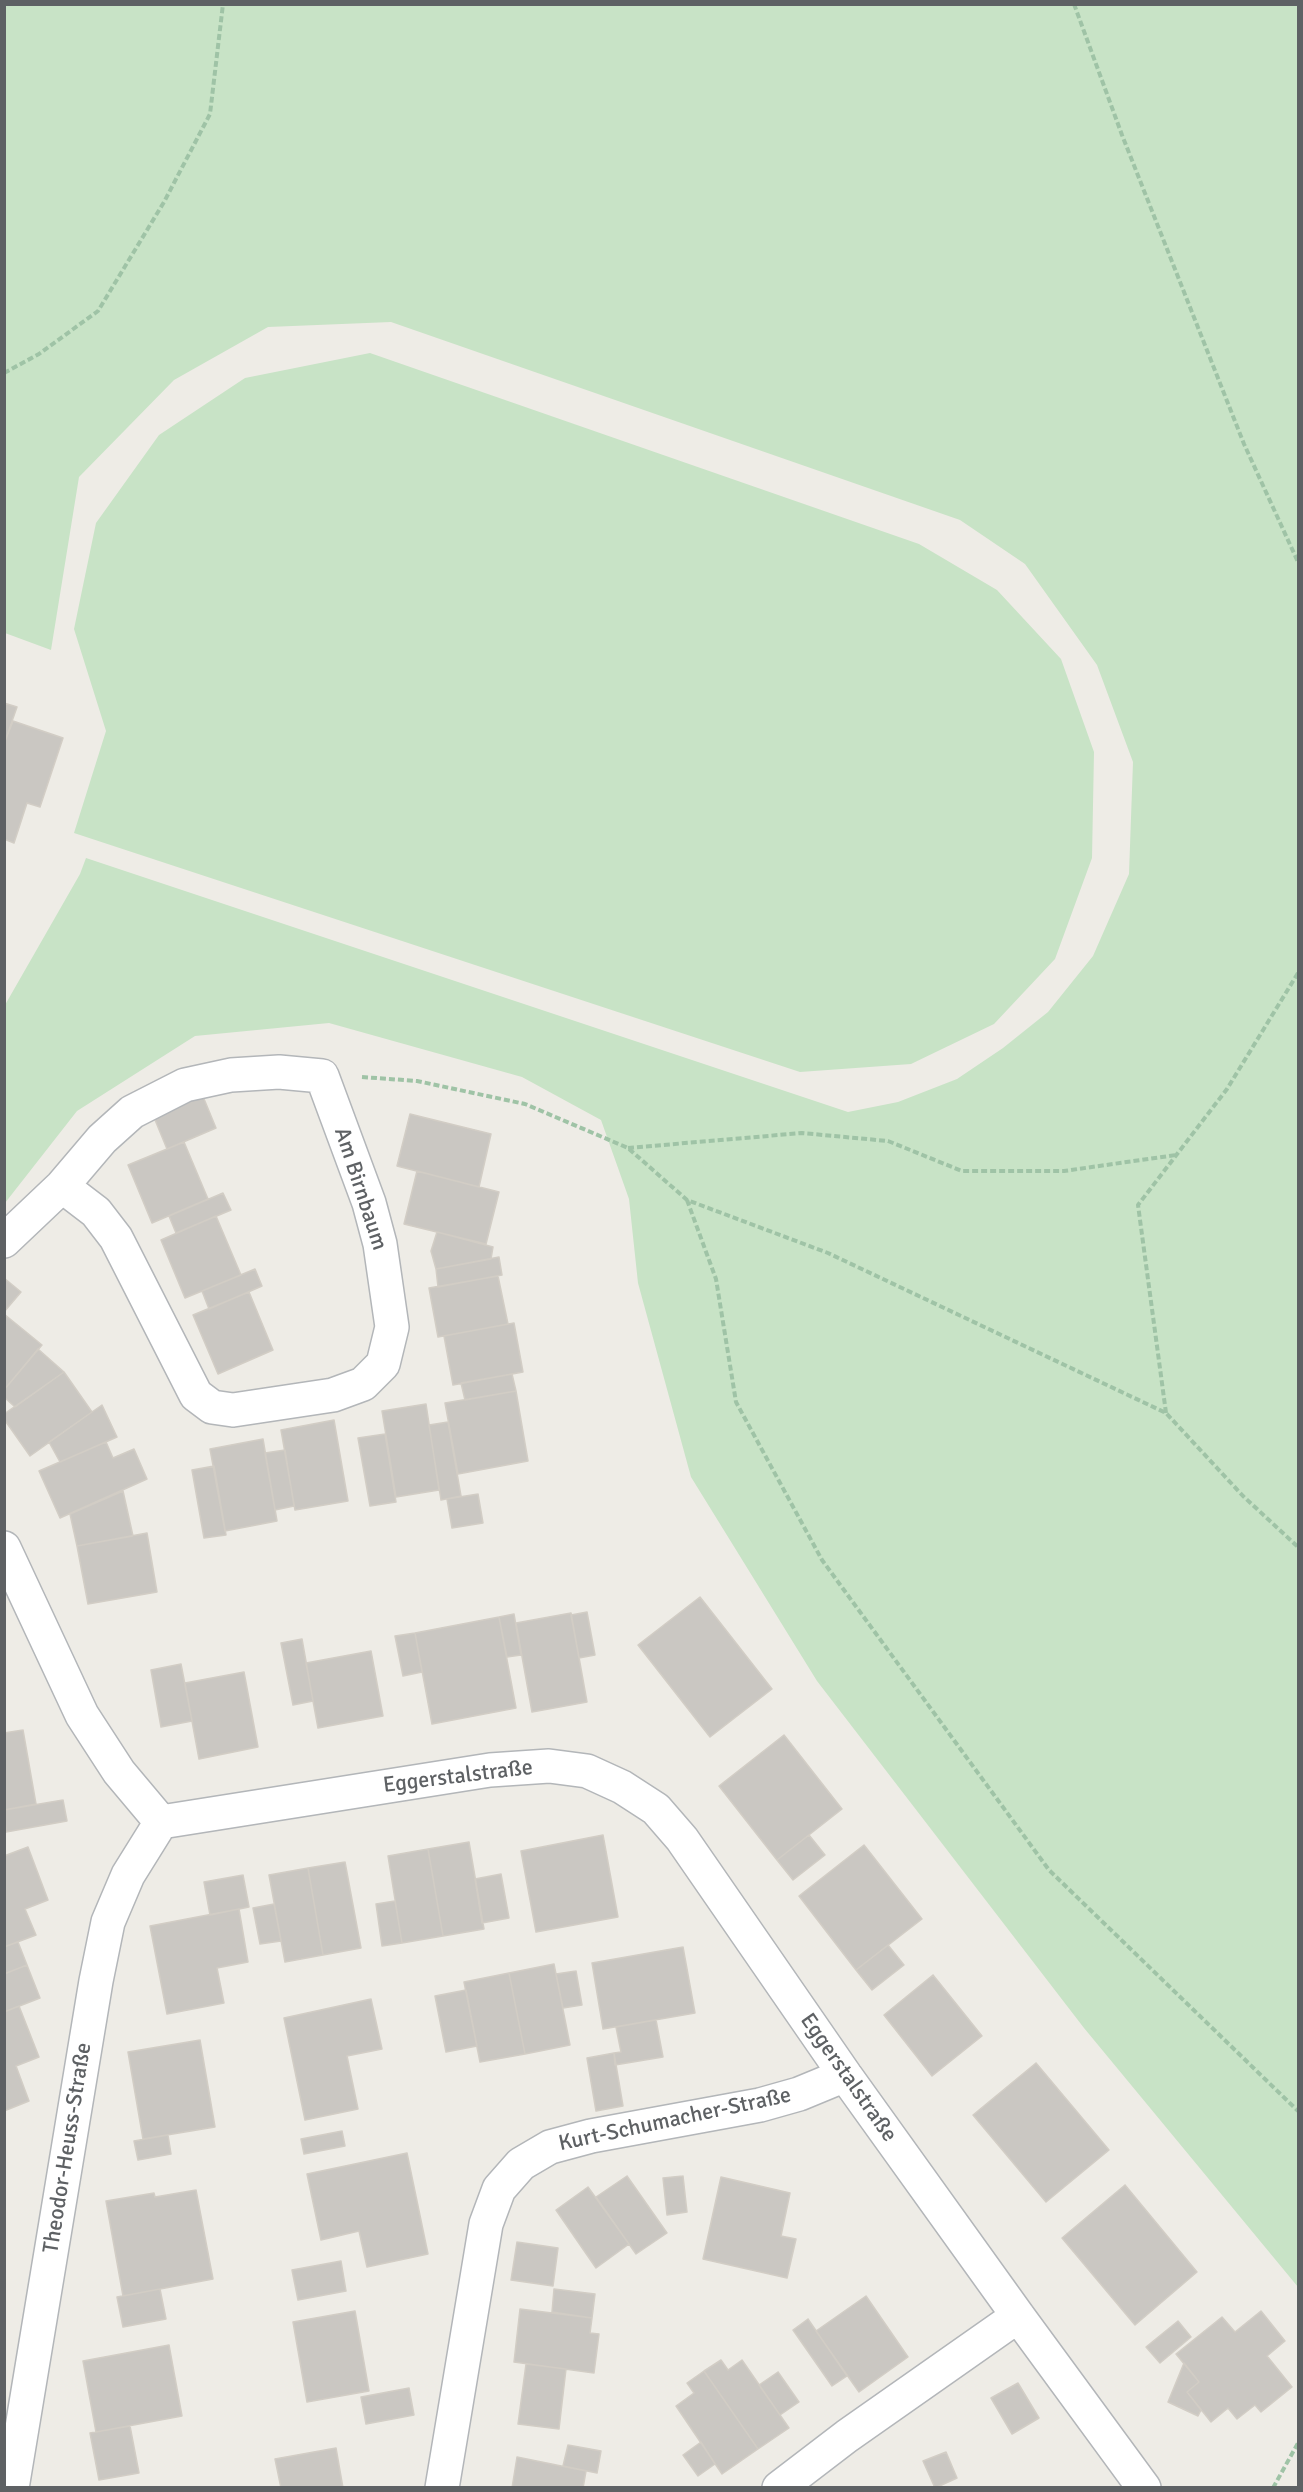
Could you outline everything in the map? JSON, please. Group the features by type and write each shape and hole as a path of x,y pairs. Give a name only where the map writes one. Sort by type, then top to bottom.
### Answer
{"street":[{"path":"4,1241 62,1186 102,1139 132,1112 185,1085 231,1075 279,1072 322,1076"},
{"name":"Am Birnbaum","path":"62,1186 96,1212 116,1238 196,1395 212,1407 233,1410 333,1395 363,1384 383,1364 392,1327 388,1290 380,1244 369,1203 322,1076"},
{"path":"4,1548 82,1715 119,1772 161,1822"},
{"name":"Eggerstalstraße","path":"161,1822 490,1770 549,1766 587,1771 622,1787 656,1809 682,1839 845,2075 1017,2316 1144,2487"},
{"name":"Theodor-Heuss-Straße","path":"12,2487 12,2447 108,1922 128,1875 161,1822"},
{"name":"Kurt-Schumacher-Straße","path":"442,2487 486,2224 499,2189 521,2164 550,2146 591,2136 760,2105 799,2094 845,2075"},
{"path":"779,2487 1017,2316"}],"path":[{"path":"4,373 39,354 98,311 164,202 210,114 223,4"},
{"path":"1074,4 1122,135 1244,444 1299,562"},
{"path":"1166,1413 1138,1205 1227,1089 1299,973"},
{"path":"322,1076 417,1081 525,1104 628,1148 687,1200 828,1253 1166,1413 1243,1496 1299,1547"},
{"path":"628,1148 802,1133 888,1141 962,1171 1064,1171 1176,1155"},
{"path":"687,1200 716,1279 736,1402 822,1560 1049,1870 1299,2111"},
{"path":"1273,2487 1299,2443"}],"green space":[{"path":"5,4 1298,5 1298,2287 1084,2028 817,1681 691,1477 638,1283 629,1199 601,1120 522,1077 329,1023 195,1036 77,1111 5,1203 5,1005 80,874 86,858 848,1112 898,1102 957,1079 1003,1048 1048,1012 1093,956 1129,874 1133,762 1097,665 1025,564 960,520 391,322 268,327 174,380 79,477 51,650 5,633"},
{"path":"370,353 919,544 997,590 1061,659 1094,752 1092,858 1055,959 994,1024 911,1064 800,1072 74,833 106,731 74,629 96,523 159,435 245,378"}],"building":[{"path":"4,703 17,707 4,744"},
{"path":"13,721 63,738 40,807 27,803 14,843 4,839 4,744"},
{"path":"202,1094 216,1128 167,1149 153,1115"},
{"path":"410,1114 491,1134 479,1187 397,1166"},
{"path":"184,1142 208,1199 152,1223 128,1165"},
{"path":"417,1171 499,1192 486,1244 404,1224"},
{"path":"223,1193 231,1210 176,1233 169,1216"},
{"path":"216,1216 241,1275 185,1298 161,1240"},
{"path":"437,1232 493,1247 491,1259 436,1269 431,1251"},
{"path":"499,1257 502,1275 438,1287 436,1269"},
{"path":"255,1269 262,1286 209,1309 202,1291"},
{"path":"498,1276 508,1324 438,1337 429,1288"},
{"path":"4,1278 21,1292 4,1312"},
{"path":"249,1292 273,1350 218,1374 193,1315"},
{"path":"4,1314 42,1345 4,1390"},
{"path":"514,1323 523,1372 453,1385 444,1336"},
{"path":"38,1349 64,1372 15,1407 4,1397 4,1390"},
{"path":"64,1372 92,1412 30,1456 4,1419 4,1414"},
{"path":"512,1374 516,1391 465,1400 461,1383"},
{"path":"516,1391 528,1461 458,1474 445,1403"},
{"path":"426,1404 439,1490 396,1497 382,1411"},
{"path":"102,1405 117,1437 60,1462 49,1442"},
{"path":"334,1420 348,1501 295,1510 281,1430"},
{"path":"448,1422 461,1496 441,1500 429,1425"},
{"path":"385,1434 396,1502 370,1506 358,1438"},
{"path":"263,1439 277,1521 225,1531 210,1449"},
{"path":"106,1442 113,1458 134,1449 147,1479 60,1518 39,1471"},
{"path":"285,1450 294,1506 275,1510 265,1453"},
{"path":"214,1466 226,1535 204,1538 192,1470"},
{"path":"123,1491 133,1536 77,1546 70,1514"},
{"path":"478,1494 483,1523 452,1528 447,1499"},
{"path":"147,1533 157,1592 88,1604 77,1546"},
{"path":"700,1597 772,1689 710,1737 638,1645"},
{"path":"587,1612 595,1655 579,1658 571,1615"},
{"path":"571,1613 587,1702 532,1712 516,1623"},
{"path":"514,1614 521,1655 507,1657 499,1617"},
{"path":"499,1617 516,1708 432,1724 415,1633"},
{"path":"415,1633 422,1672 403,1676 395,1636"},
{"path":"302,1639 313,1701 293,1705 281,1643"},
{"path":"371,1651 383,1716 318,1728 306,1663"},
{"path":"181,1664 192,1721 161,1727 151,1670"},
{"path":"244,1672 258,1747 199,1759 185,1683"},
{"path":"23,1730 36,1804 4,1810 4,1733"},
{"path":"784,1735 842,1809 777,1860 719,1786"},
{"path":"63,1800 67,1821 6,1832 4,1810"},
{"path":"603,1835 618,1917 536,1932 521,1851"},
{"path":"809,1835 825,1855 793,1880 777,1860"},
{"path":"469,1842 484,1929 443,1936 428,1849"},
{"path":"864,1845 922,1919 856,1970 799,1896"},
{"path":"28,1847 48,1900 25,1909 36,1935 4,1947 4,1856"},
{"path":"428,1849 443,1936 402,1943 388,1856"},
{"path":"345,1862 361,1948 323,1955 308,1868"},
{"path":"308,1868 323,1955 285,1962 269,1875"},
{"path":"501,1874 509,1918 482,1923 475,1879"},
{"path":"243,1875 249,1907 210,1915 204,1882"},
{"path":"395,1901 402,1943 382,1946 376,1904"},
{"path":"274,1904 281,1941 260,1944 253,1908"},
{"path":"239,1909 248,1962 217,1968 224,2003 167,2014 150,1926"},
{"path":"18,1942 27,1965 4,1974 4,1947"},
{"path":"888,1945 904,1965 872,1990 856,1970"},
{"path":"683,1947 695,2013 603,2029 592,1963"},
{"path":"554,1964 570,2045 525,2054 509,1973"},
{"path":"27,1965 40,1998 4,2012 4,1974"},
{"path":"576,1971 582,2005 563,2008 556,1974"},
{"path":"509,1973 525,2054 480,2062 464,1982"},
{"path":"933,1975 982,2036 932,2076 884,2015"},
{"path":"466,1990 477,2046 446,2052 435,1996"},
{"path":"371,1999 382,2049 347,2056 358,2109 305,2120 284,2018"},
{"path":"19,2006 39,2057 16,2066 29,2101 4,2111 4,2012"},
{"path":"656,2020 663,2057 615,2065 614,2053 621,2052 616,2027"},
{"path":"200,2040 215,2127 143,2139 128,2052"},
{"path":"614,2053 623,2106 596,2111 587,2058"},
{"path":"1036,2063 1109,2150 1046,2202 973,2115"},
{"path":"342,2131 345,2146 304,2154 301,2139"},
{"path":"168,2135 171,2154 138,2160 134,2141"},
{"path":"407,2153 428,2254 367,2267 359,2231 321,2240 307,2174"},
{"path":"627,2176 667,2233 636,2254 596,2197"},
{"path":"683,2176 687,2212 667,2215 663,2178"},
{"path":"721,2177 790,2193 781,2236 796,2239 787,2278 703,2259"},
{"path":"1125,2185 1197,2272 1135,2325 1062,2238"},
{"path":"588,2187 629,2244 596,2268 556,2210"},
{"path":"196,2190 213,2279 123,2296 106,2201 154,2193 155,2197"},
{"path":"517,2242 558,2248 553,2286 511,2280"},
{"path":"341,2261 346,2291 298,2300 292,2270"},
{"path":"160,2289 166,2319 123,2327 117,2297"},
{"path":"554,2289 595,2294 592,2318 552,2312"},
{"path":"866,2296 908,2357 859,2392 816,2331"},
{"path":"520,2309 592,2318 590,2333 599,2334 594,2373 514,2362"},
{"path":"355,2311 369,2391 307,2402 293,2322"},
{"path":"1261,2311 1285,2341 1267,2356 1292,2387 1261,2412 1255,2405 1237,2419 1228,2408 1211,2422 1187,2392 1199,2382 1176,2354 1222,2317 1235,2332"},
{"path":"808,2319 847,2376 832,2386 793,2330"},
{"path":"1178,2321 1191,2337 1160,2363 1146,2347"},
{"path":"169,2345 182,2416 96,2432 83,2361"},
{"path":"721,2360 728,2370 742,2360 789,2428 758,2449 704,2371"},
{"path":"1184,2363 1199,2382 1187,2392 1201,2410 1198,2416 1168,2402"},
{"path":"526,2364 566,2369 559,2429 518,2424"},
{"path":"704,2371 758,2449 722,2474 676,2406 694,2393 687,2383"},
{"path":"778,2372 799,2402 780,2415 759,2385"},
{"path":"1018,2383 1039,2418 1012,2434 991,2398"},
{"path":"409,2388 414,2415 366,2424 361,2397"},
{"path":"130,2426 139,2473 99,2480 90,2433"},
{"path":"701,2442 715,2464 698,2476 683,2455"},
{"path":"568,2445 601,2451 597,2473 563,2466"},
{"path":"336,2448 343,2488 281,2488 275,2459"},
{"path":"946,2452 957,2478 935,2488 923,2461"},
{"path":"517,2457 586,2471 583,2488 512,2488"}]}
